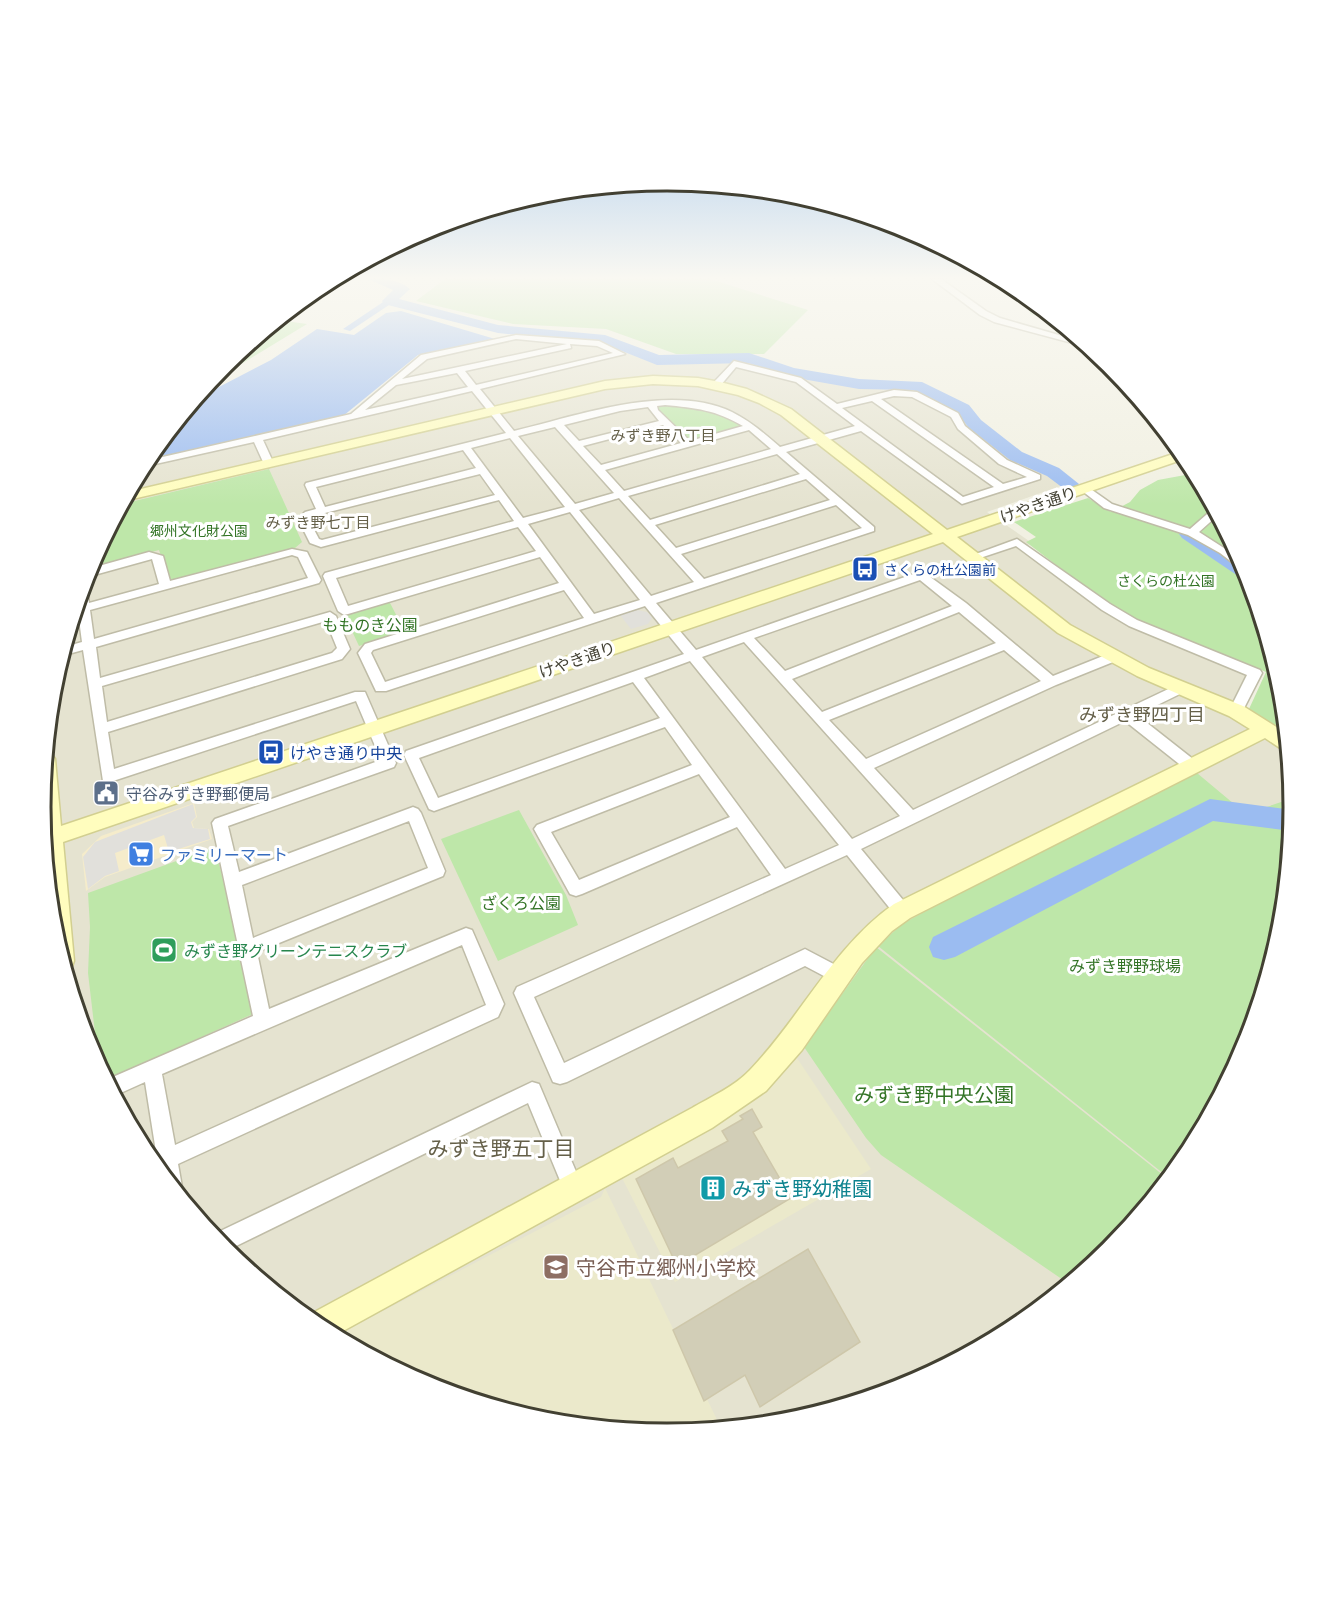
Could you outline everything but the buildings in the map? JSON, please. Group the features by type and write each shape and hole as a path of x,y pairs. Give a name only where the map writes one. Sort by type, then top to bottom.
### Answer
{"street":[{"path":"352,416 424,357 436,354"},
{"path":"393,382 530,354"},
{"path":"158,461 620,354"},
{"path":"717,384 734,364 749,366 786,379 798,380 962,501 1036,477 1003,462 961,427 955,415 914,394 894,393 872,397 837,408"},
{"path":"459,370 902,910"},
{"path":"137,495 605,385 646,379 717,384 747,393 773,405 1064,629 1113,657 1236,711 1279,737"},
{"path":"872,397 1002,488"},
{"path":"652,403 654,411 689,445"},
{"path":"322,511 310,485 557,423 652,403 686,404 727,413 751,427 870,529 381,688 364,652 369,647 566,585"},
{"path":"577,445 665,422"},
{"path":"557,423 702,584"},
{"path":"598,469 751,427"},
{"path":"543,553 344,611 329,576 863,428"},
{"path":"257,438 269,464"},
{"path":"465,446 592,620"},
{"name":"けやき通り","path":"52,838 1174,458"},
{"path":"482,470 309,514 303,519 314,541 321,544 502,496"},
{"path":"648,524 806,476"},
{"path":"1084,488 1108,506 1192,533 1230,557"},
{"path":"673,554 836,502"},
{"path":"1192,533 1209,517"},
{"path":"971,558 1017,542 1106,607 1133,623 1256,673 1236,711"},
{"path":"72,650 315,580 303,554 298,551 84,608"},
{"path":"99,570 149,555 157,556 165,586"},
{"path":"667,721 434,805 411,755 922,575 1051,682"},
{"path":"783,677 962,606"},
{"path":"84,609 108,777 360,695 375,728 389,763 220,823 263,1020"},
{"path":"94,684 330,616 344,649 337,656 102,729"},
{"path":"746,637 911,818"},
{"path":"820,718 1006,644"},
{"path":"864,766 1051,682 1113,657"},
{"path":"636,676 782,877"},
{"path":"838,976 805,957 560,1075 523,993 850,847 1182,688"},
{"path":"1126,714 1193,767"},
{"path":"329,1321 702,1118 757,1082 793,1041 838,976 868,940 902,910 1267,729"},
{"path":"701,767 542,829 576,889 741,819"},
{"path":"233,881 412,813 437,871 247,948"},
{"path":"118,1084 263,1020 466,936 495,1004 492,1011 167,1159"},
{"path":"152,1069 169,1169"},
{"path":"227,1239 532,1091 573,1188"}],"shaded area":[{"path":"445,354 638,354 654,361 747,360 790,374 857,386 919,388 961,410 972,425 1014,457 1051,473 1066,484 987,512 1032,543 1022,548 1104,608 1255,673 1236,711 1279,741 1283,807 1282,847 1278,887 1262,966 1236,1043 1200,1115 1179,1149 1130,1213 1103,1243 1042,1296 975,1340 903,1376 865,1390 826,1402 747,1418 707,1422 627,1422 587,1418 508,1402 431,1376 395,1359 359,1340 292,1296 231,1243 204,1213 178,1182 134,1115 98,1043 72,966 56,887 52,847 52,767 56,727 72,648 98,571 134,499 156,464 357,418 428,358"},
{"path":"637,610 647,612 652,618 648,624 631,629 620,615"},
{"path":"194,803 197,817 192,822 194,828 209,829 212,839 105,877 86,891 82,854 101,836"},
{"path":"193,804 196,817 191,822 193,828 208,829 210,839 169,852 164,835 115,853 119,871 105,876 88,889 83,857 95,842"},
{"path":"797,1058 871,1169 675,1282 622,1178 719,1123 763,1092"},
{"name":"守谷市立郷州小学校","path":"605,1188 718,1421 627,1422 587,1418 508,1402 431,1376 344,1331 601,1197"}],"green space":[{"path":"250,354 257,354 233,369"},
{"path":"656,405 701,409 723,415 744,425 688,441 657,411"},
{"name":"郷州文化財公園","path":"269,469 302,542 295,548 174,581 169,579 159,550 101,565 133,501"},
{"name":"さくらの杜公園","path":"1185,475 1219,535 1236,571 1262,648 1278,727 1249,709 1266,672 1136,619 1098,597 1026,542 1036,537 1014,522 1088,498 1111,512 1130,502 1140,490 1158,480"},
{"name":"もものき公園","path":"389,601 405,632 359,646 344,614"},
{"name":"みずき野野球場","path":"1197,773 1246,814 1283,801 1278,887 1262,966 1250,1005 1219,1079 1200,1115 1162,1173 878,946 902,924"},
{"name":"ざくろ公園","path":"519,810 566,895 578,925 498,961 441,839"},
{"name":"みずき野グリーンテニスクラブ","path":"215,847 255,1013 113,1075 95,1036 88,973 90,927 88,893"},
{"name":"みずき野中央公園","path":"876,947 1162,1174 1103,1243 1062,1279 881,1155 866,1138 804,1047"}],"water":[{"path":"279,354 421,354 343,416 161,456 178,432 214,389"}],"waterway":[{"path":"643,354 657,360 749,358 791,372 859,384 916,385 963,409 975,424 1016,456 1053,472 1070,484"},
{"path":"1189,534 1232,562"},
{"path":"944,947 1210,810 1283,819"}],"place":[{"name":"さくらの杜公園前","path":"865,569"},
{"name":"けやき通り中央","path":"271,752"},
{"name":"守谷みずき野郵便局","path":"106,793"},
{"name":"ファミリーマート","path":"141,854"},
{"name":"みずき野グリーンテニスクラブ","path":"164,950"},
{"name":"みずき野幼稚園","path":"713,1188"},
{"name":"守谷市立郷州小学校","path":"556,1267"}],"district":[{"name":"みずき野八丁目","path":"663,435"},
{"name":"みずき野七丁目","path":"318,522"},
{"name":"みずき野四丁目","path":"1142,714"},
{"name":"みずき野五丁目","path":"501,1147"}]}
